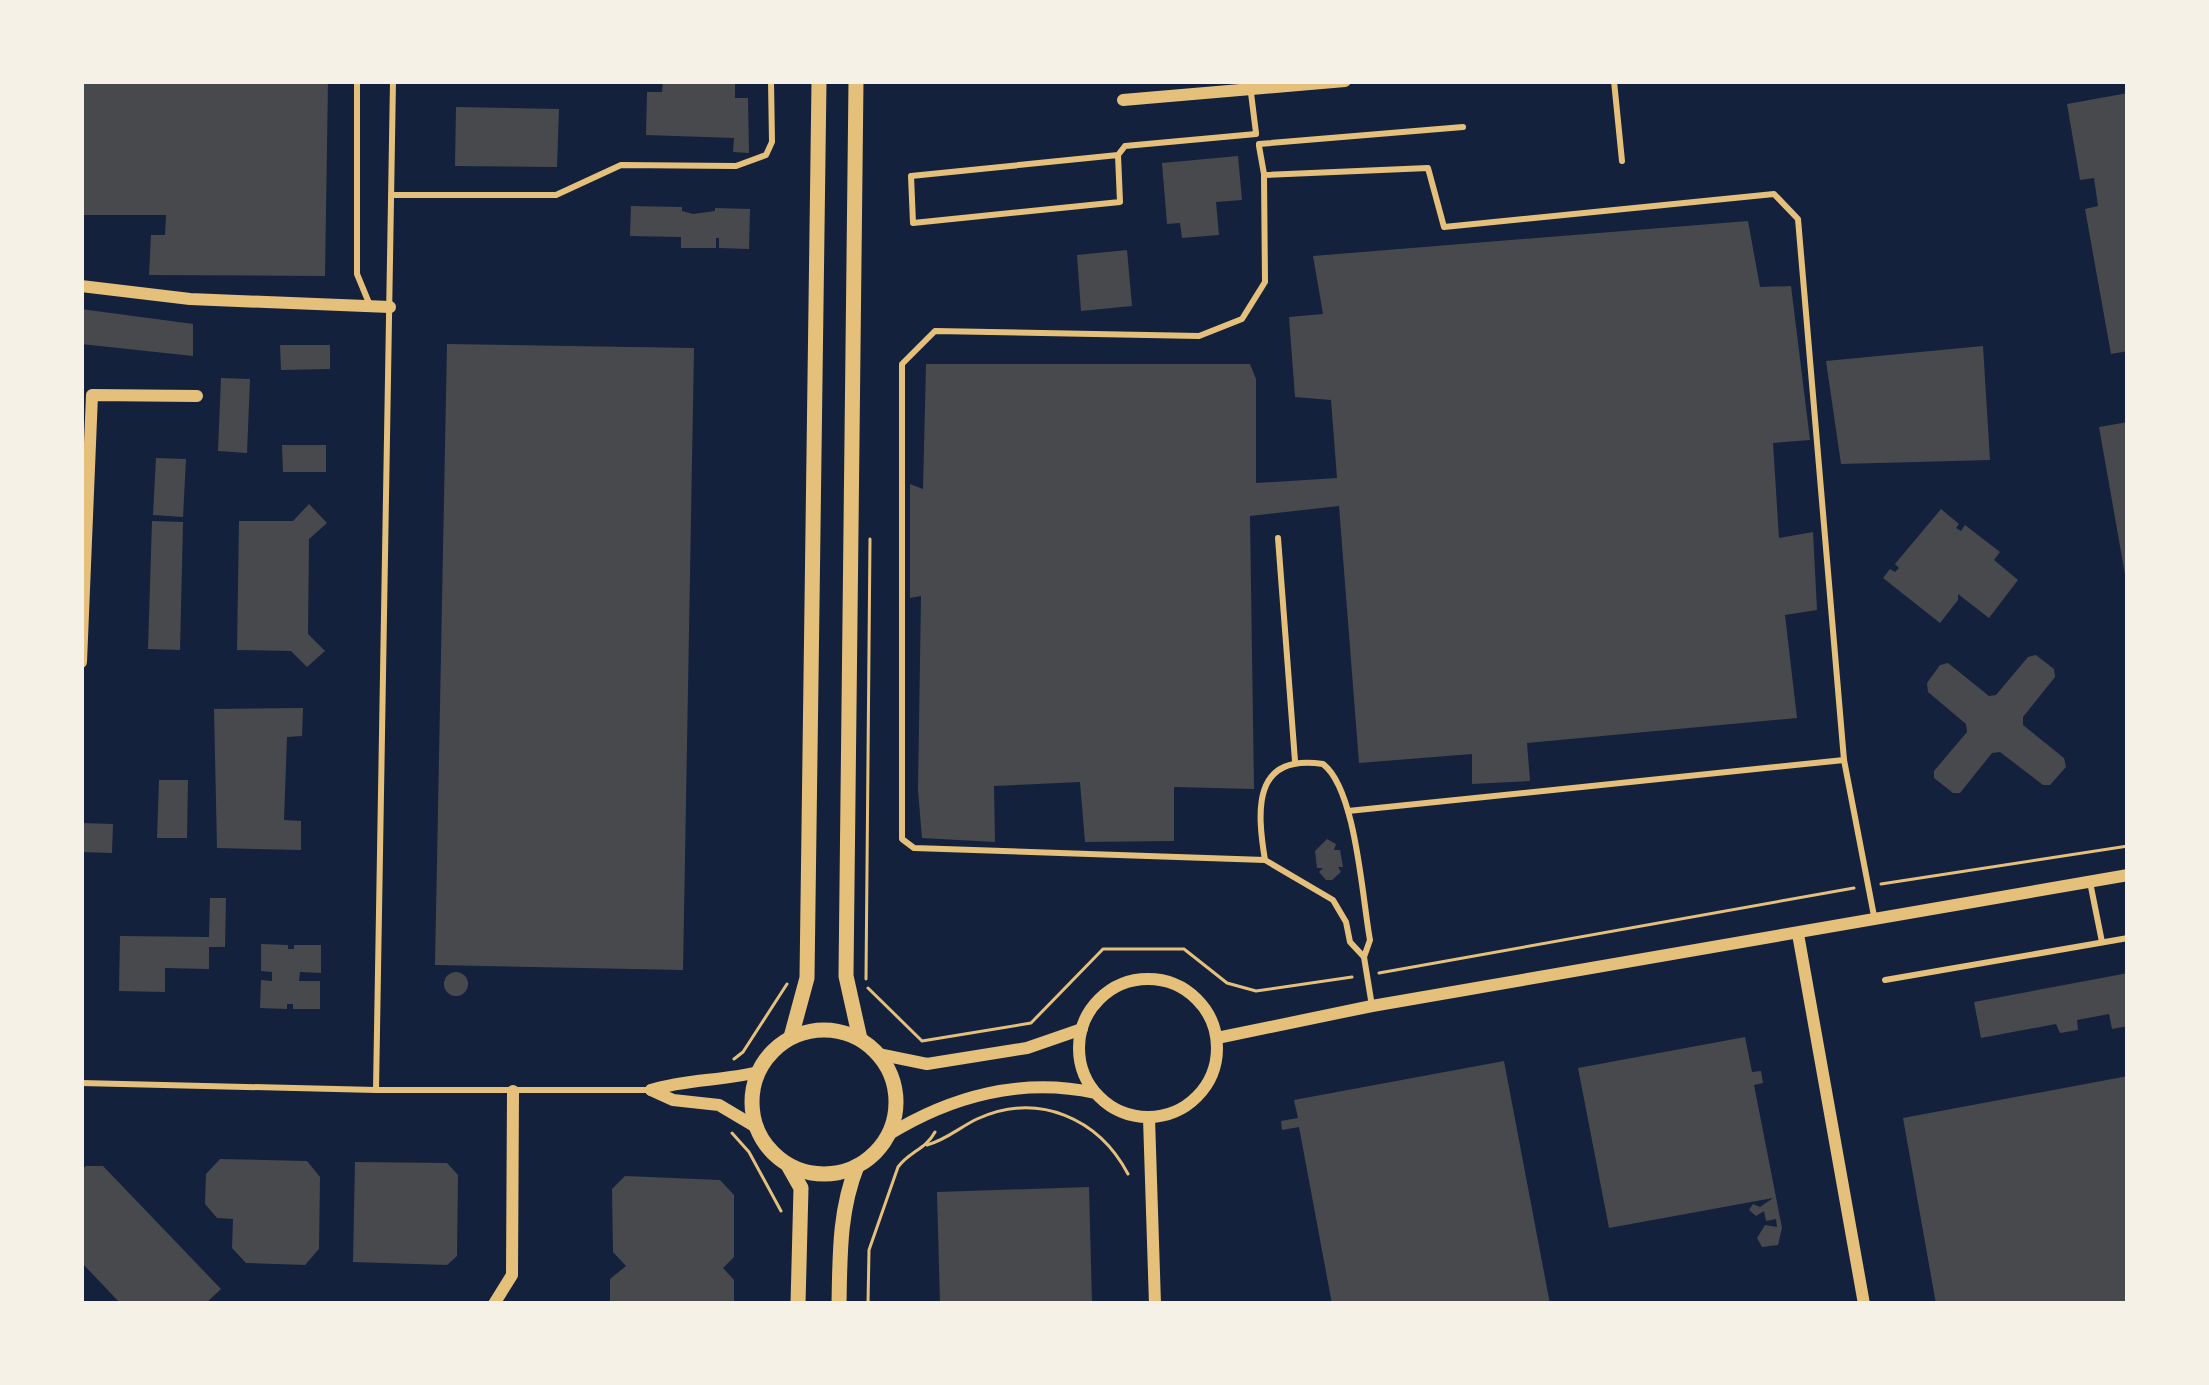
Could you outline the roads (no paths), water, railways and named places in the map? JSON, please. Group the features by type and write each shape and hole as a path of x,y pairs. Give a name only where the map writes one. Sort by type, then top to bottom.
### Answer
{"street":[{"path":"790,1037 807,977 819,81"},
{"path":"856,81 846,976 860,1039"},
{"path":"1123,100 1345,81"},
{"path":"81,286 190,299 390,307"},
{"path":"81,662 92,395 197,396"},
{"path":"1217,1038 1372,1006 2128,875"},
{"path":"1798,934 1864,1304"},
{"path":"1154,979 1176,985 1196,998 1210,1016 1217,1038 1216,1062 1208,1084 1193,1102 1149,1118 1111,1106 1095,1093 1079,1053 1082,1029 1092,1008 1109,992 1130,982 1154,979"},
{"path":"798,1304 801,1188 756,1127 752,1107 758,1072 772,1051 790,1037 821,1029 860,1039 878,1054 893,1080 896,1101 888,1135"},
{"path":"878,1054 927,1064 1028,1048 1082,1029"},
{"path":"651,1090 758,1072"},
{"path":"788,1165 812,1173 837,1173 857,1166 873,1156 888,1135 915,1118 974,1095 1050,1084 1095,1093"},
{"path":"651,1090 673,1100 719,1105 756,1127"},
{"path":"494,1304 512,1274 513,1091"},
{"path":"1149,1118 1155,1304"},
{"path":"839,1304 841,1230 847,1191 857,1166"}],"lane":[{"path":"357,81 357,274 370,307"},
{"path":"376,1090 393,81"},
{"path":"392,195 556,195 621,165 736,166 766,155 772,142 771,81"},
{"path":"1614,81 1622,161"},
{"path":"1250,89 1264,175 1265,282 1242,319 1199,336 935,331 902,364 902,839 914,848 1265,860 1333,900 1346,922 1350,942 1364,957"},
{"path":"1258,144 1463,128"},
{"path":"1118,155 911,176 914,223 1120,202 1118,155 1125,146 1256,134"},
{"path":"1264,175 1428,168 1444,226 1774,194 1798,219 1844,760 1875,920"},
{"path":"1278,538 1295,763"},
{"path":"1348,811 1844,760"},
{"path":"1265,860 1259,812 1263,790 1274,772 1295,763 1323,764 1331,770 1348,811 1370,940 1364,957 1372,1006"},
{"path":"2090,882 2102,942"},
{"path":"1885,980 2128,938"},
{"path":"81,1083 651,1090"}]}
